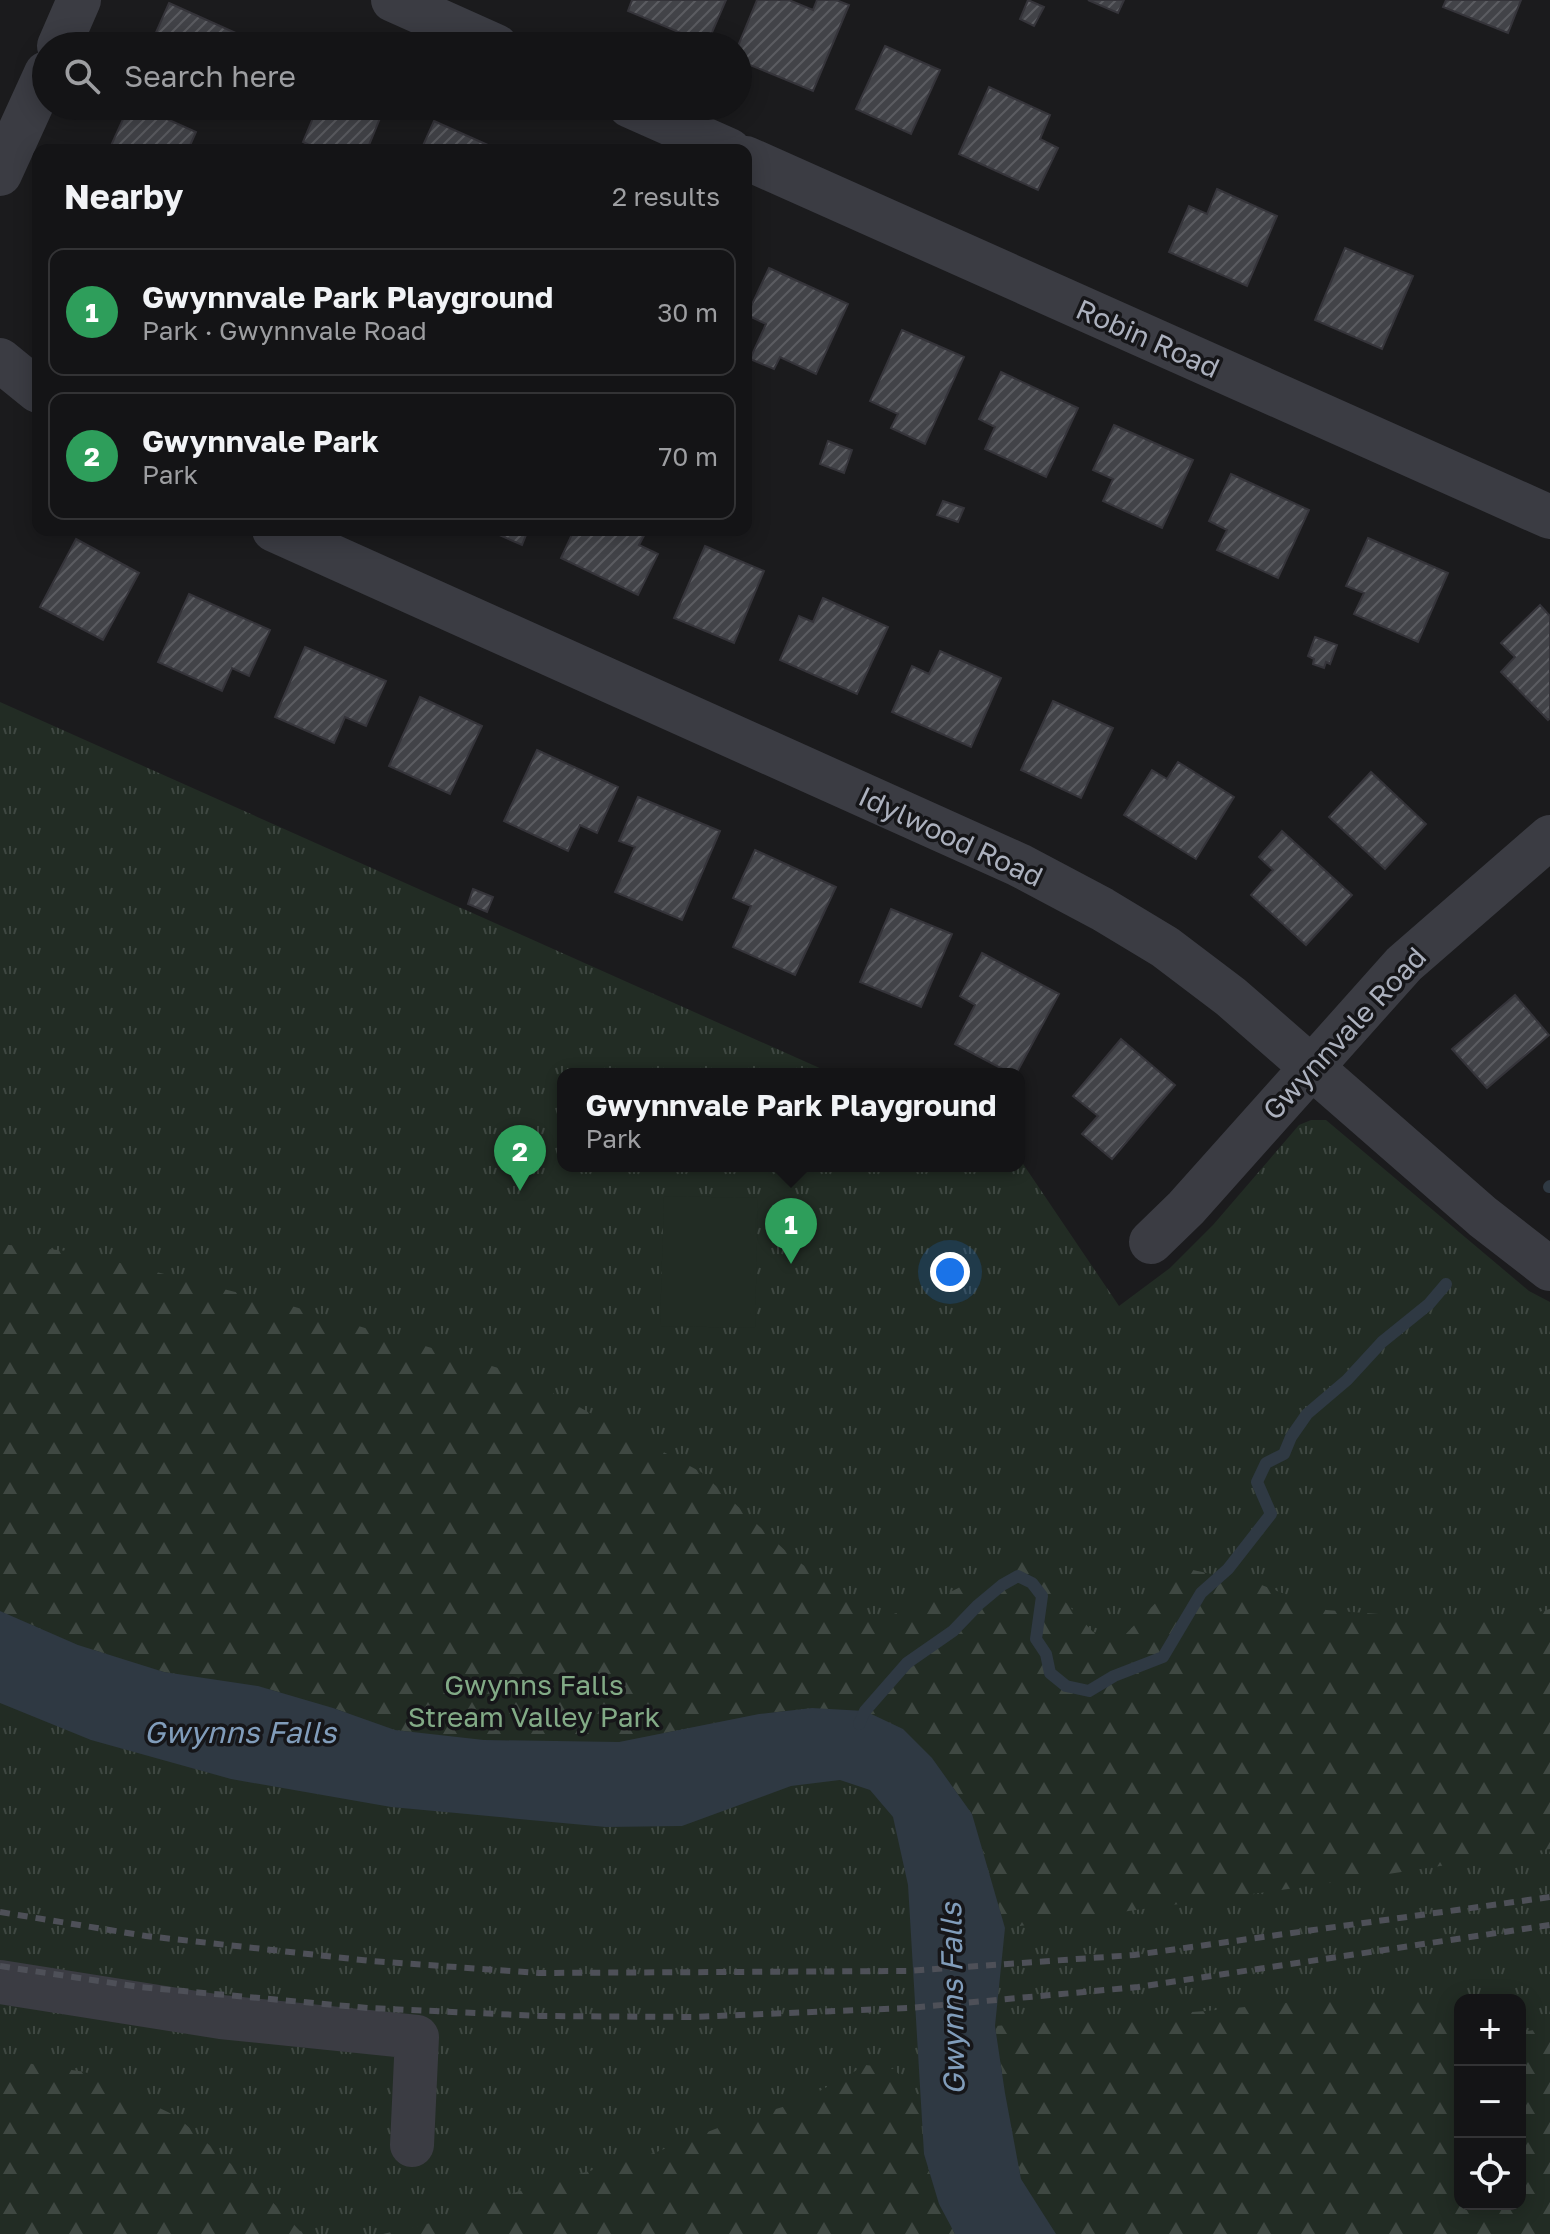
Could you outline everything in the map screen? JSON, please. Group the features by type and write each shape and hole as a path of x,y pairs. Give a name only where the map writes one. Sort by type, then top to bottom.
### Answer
{"street":[{"path":"65,32 79,0"},
{"path":"393,0 465,32"},
{"path":"0,174 32,104"},
{"path":"662,120 716,144"},
{"name":"Robin Road","path":"752,161 1550,517"},
{"path":"0,360 32,386"},
{"name":"Idylwood Road","path":"287,536 1019,865 1102,909 1165,947 1231,997 1483,1217 1550,1269"},
{"name":"Gwynnvale Road","path":"1151,1242 1186,1208 1404,964 1550,837"},
{"path":"0,1982 221,2017 417,2037 412,2145"}],"green space":[{"name":"Gwynns Falls Stream Valley Park","path":"0,702 820,1068 557,1068 557,1172 1025,1172 1025,1167 1119,1306 1170,1268 1213,1225 1299,1125 1311,1120 1326,1120 1529,1291 1550,1302 1550,2234 0,2234"},
{"path":"664,1196 758,1198 755,1328 660,1326"},
{"path":"0,1244 77,1252 295,1307 515,1373 701,1472 790,1555 876,1620 935,1600 1018,1557 1041,1569 1059,1595 1093,1632 1123,1637 1188,1569 1259,1584 1326,1610 1496,1623 1550,1609 1550,1849 1005,1928 972,1814 932,1758 812,1708 759,1714 619,1742 484,1740 395,1730 258,1686 164,1672 78,1645 0,1611"},
{"path":"1371,1994 1454,2006 1454,2210 1526,2210 1526,2030 1550,2027 1550,2234 1056,2234 1021,2179 995,2026 1206,2011"},
{"path":"0,2059 85,2072 176,2116 261,2190 300,2231 312,2234 0,2234"},
{"path":"866,2065 894,2069 919,2096 924,2154 939,2204 955,2234 383,2234 435,2222 525,2189 654,2153 738,2120 800,2102"}],"water":[{"name":"Gwynns Falls","path":"0,1611 78,1645 164,1672 258,1686 395,1730 484,1740 619,1742 759,1714 812,1708 865,1711 903,1729 932,1758 972,1814 1005,1928 995,2026 1021,2179 1056,2234 955,2234 939,2204 924,2154 908,1885 893,1817 870,1790 840,1780 791,1786 682,1826 606,1827 391,1807 231,1779 91,1740 0,1703"}],"building":[{"path":"632,0 726,0 712,32 678,32 628,11"},
{"path":"757,0 789,0 813,10 817,0 836,0 849,5 813,91 752,66 752,32 744,32"},
{"path":"1028,0 1044,7 1034,26 1020,19"},
{"path":"1088,0 1124,0 1118,13"},
{"path":"1446,0 1521,0 1508,33 1443,7"},
{"path":"169,3 234,32 156,32"},
{"path":"885,46 940,70 911,134 856,109"},
{"path":"989,87 1050,115 1040,139 1058,148 1038,190 959,154"},
{"path":"123,120 169,120 196,132 191,144 112,144"},
{"path":"312,120 379,120 369,144 303,142"},
{"path":"434,121 486,144 424,144"},
{"path":"1217,189 1277,216 1247,286 1169,252 1189,206 1207,214"},
{"path":"1345,248 1413,276 1382,349 1315,320"},
{"path":"769,268 848,304 816,374 780,357 774,369 752,360 766,324 752,317 752,304"},
{"path":"902,330 964,357 925,444 891,428 898,414 870,401"},
{"path":"1001,372 1078,408 1046,477 985,449 995,427 979,419"},
{"path":"1114,425 1193,460 1162,528 1103,501 1113,479 1093,470"},
{"path":"828,441 852,450 844,473 820,464"},
{"path":"1231,474 1309,510 1278,578 1217,550 1227,530 1209,521"},
{"path":"943,501 964,508 958,522 937,515"},
{"path":"502,536 526,536 522,545"},
{"path":"571,536 644,536 639,545 658,554 638,595 561,558"},
{"path":"1368,538 1448,573 1418,642 1354,614 1364,593 1346,586"},
{"path":"76,539 139,573 103,640 40,607"},
{"path":"705,546 764,571 734,643 674,618"},
{"path":"189,594 270,630 249,676 232,668 222,691 158,662"},
{"path":"823,598 888,627 857,694 780,660 799,616 813,622"},
{"path":"1540,605 1550,616 1548,720 1501,672 1515,657 1501,643"},
{"path":"1315,637 1337,645 1330,664 1326,662 1324,668 1313,664 1314,659 1308,656"},
{"path":"305,647 386,681 366,726 345,717 334,743 275,717"},
{"path":"940,651 1001,678 971,747 892,712 912,666 929,674"},
{"path":"420,697 482,726 450,794 389,766"},
{"path":"1053,701 1113,728 1081,798 1021,770"},
{"path":"537,750 618,787 597,833 580,825 568,851 504,821"},
{"path":"1178,762 1234,797 1196,859 1124,815 1152,770 1167,779"},
{"path":"1371,772 1426,824 1385,869 1329,817"},
{"path":"638,797 720,831 682,920 615,892 635,847 619,841"},
{"path":"1282,831 1352,895 1306,945 1251,895 1273,870 1259,857"},
{"path":"755,850 836,887 795,975 733,947 751,906 733,898"},
{"path":"473,889 493,897 487,912 468,904"},
{"path":"891,909 952,934 921,1007 860,982"},
{"path":"982,953 1059,994 1019,1068 1001,1068 955,1044 975,1005 960,996"},
{"path":"1515,995 1549,1035 1487,1088 1452,1049"},
{"path":"1121,1039 1175,1085 1112,1159 1082,1134 1098,1116 1073,1096"}],"waterway":[{"path":"859,1724 865,1711 907,1663 953,1631 978,1605 1018,1576 1032,1583 1042,1596 1036,1639 1046,1654 1050,1673 1066,1686 1089,1691 1114,1676 1163,1657 1201,1593 1228,1569 1271,1514 1257,1482 1266,1463 1284,1454 1291,1437 1307,1414 1347,1380 1382,1342 1429,1304 1446,1284"}],"railway":[{"path":"0,1912 146,1936 371,1961 539,1973 907,1971 1134,1955 1550,1897"},
{"path":"0,1966 139,1987 368,2008 540,2016 693,2017 909,2008 1138,1987 1550,1925"}],"place":[{"name":"Gwynnvale Park","path":"520,1191"},
{"name":"Gwynnvale Park Playground","path":"791,1264"}]}
